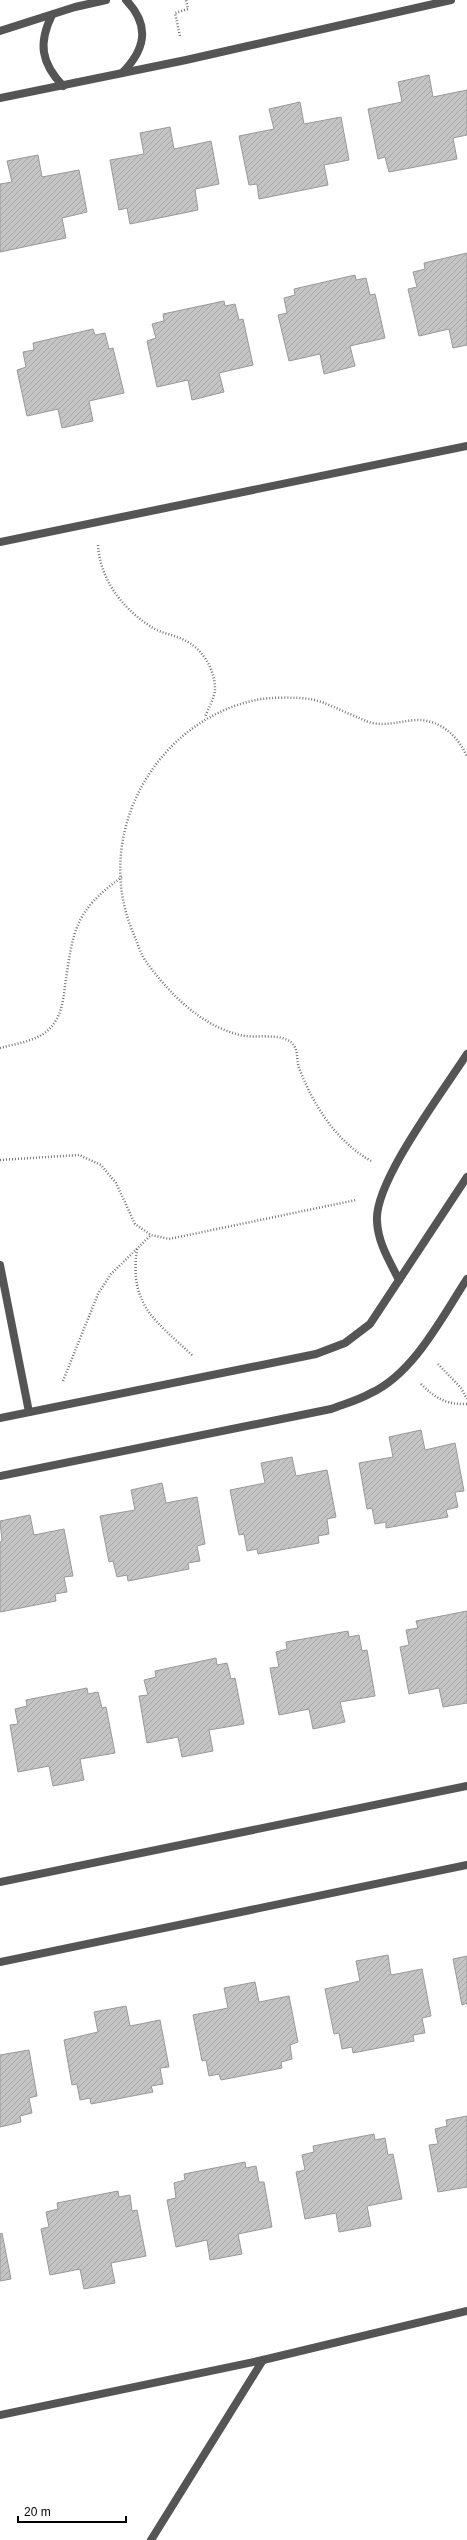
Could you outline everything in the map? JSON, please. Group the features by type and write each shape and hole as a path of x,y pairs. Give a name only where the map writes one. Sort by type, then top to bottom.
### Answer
{"street":[{"path":"0,31 52,15 74,4 106,0"},
{"path":"122,73 135,60 142,44 142,26 135,9 126,0"},
{"path":"0,98 63,86 451,0"},
{"path":"52,15 45,29 43,44 45,60 50,70 63,86"},
{"path":"0,542 467,446"},
{"path":"399,1280 380,1244 376,1220 380,1195 391,1172 467,1054"},
{"path":"0,1418 316,1354 345,1343 370,1324 467,1177"},
{"path":"0,1265 30,1412"},
{"path":"0,1476 331,1409 373,1393 405,1368 423,1347 467,1279"},
{"path":"0,1882 467,1786"},
{"path":"0,1962 467,1865"},
{"path":"0,2415 263,2360 467,2311"},
{"path":"151,2540 263,2360"}],"path":[{"path":"186,0 188,9 175,13 179,36 186,35"},
{"path":"97,522 98,555 110,586 130,612 156,630 185,640 208,660 215,689 205,718"},
{"path":"391,1172 358,1154 330,1127 310,1095 297,1063 297,1049 290,1042 281,1038 240,1035 206,1022 178,1000 144,960 124,909 119,854 133,801 163,754 205,718 257,699 311,699 372,723 394,724 418,720 442,726 461,742 467,757"},
{"path":"0,1048 37,1038 52,1026 62,1010 71,943 81,916 98,894 122,878"},
{"path":"0,1160 80,1155 101,1165 116,1183 135,1224 151,1235 169,1239 380,1195"},
{"path":"53,1407 98,1294 111,1274 151,1235"},
{"path":"137,1248 134,1272 139,1296 152,1316 212,1375"},
{"path":"423,1347 461,1388 467,1399"},
{"path":"405,1368 442,1401 456,1405 467,1404"}],"building":[{"path":"429,75 433,97 467,90 467,135 453,138 457,159 389,172 385,157 378,159 368,109 402,102 398,82"},
{"path":"300,102 304,124 341,117 349,160 324,165 328,185 259,199 257,184 249,185 239,136 274,129 269,109"},
{"path":"170,127 174,149 211,141 219,184 195,189 198,210 130,224 127,208 119,210 110,160 144,154 140,133"},
{"path":"38,155 42,177 79,170 87,212 62,218 66,238 0,252 0,184 12,182 7,161"},
{"path":"467,253 467,345 453,348 449,329 419,336 408,289 417,287 413,272 425,269 424,263"},
{"path":"355,275 356,280 366,278 370,295 375,294 385,338 350,346 355,366 324,374 320,354 289,361 278,315 287,313 284,298 295,295 294,289"},
{"path":"224,301 225,306 235,304 239,320 243,319 253,365 219,373 224,392 192,400 188,380 157,387 147,341 156,338 152,324 164,321 163,314"},
{"path":"93,329 95,335 105,333 109,349 113,348 124,393 89,401 93,421 62,428 58,409 27,416 17,370 26,367 23,352 34,350 33,343"},
{"path":"421,1430 425,1450 455,1443 464,1491 455,1492 458,1507 446,1510 448,1517 386,1528 386,1522 375,1524 372,1508 367,1509 359,1463 393,1457 389,1437"},
{"path":"292,1457 296,1476 327,1470 336,1517 327,1519 329,1534 318,1536 319,1543 258,1554 257,1549 247,1551 244,1534 239,1535 230,1490 265,1483 261,1463"},
{"path":"162,1483 166,1503 197,1497 205,1544 197,1546 200,1561 188,1563 189,1569 128,1581 127,1575 117,1577 113,1561 109,1562 100,1516 135,1510 131,1490"},
{"path":"30,1515 34,1535 64,1529 73,1576 64,1577 67,1592 55,1594 56,1601 0,1612 0,1542 2,1541 0,1521"},
{"path":"467,1611 467,1703 443,1707 439,1688 409,1694 400,1647 409,1645 406,1630 418,1628 416,1621"},
{"path":"348,1631 349,1637 359,1635 362,1651 367,1650 375,1696 340,1702 345,1722 313,1729 309,1709 279,1715 270,1668 279,1667 276,1652 287,1649 286,1642"},
{"path":"216,1658 217,1665 227,1663 231,1679 235,1678 244,1724 209,1730 213,1751 182,1757 178,1737 147,1743 139,1696 148,1695 144,1680 156,1677 155,1671"},
{"path":"87,1688 88,1694 98,1692 102,1708 106,1707 115,1753 80,1759 84,1780 53,1786 49,1766 18,1772 10,1725 18,1724 15,1709 27,1706 26,1700"},
{"path":"388,1955 391,1975 422,1969 431,2016 422,2018 425,2033 413,2035 414,2041 353,2053 352,2047 342,2049 339,2033 334,2034 325,1989 360,1981 356,1961"},
{"path":"467,1956 467,2003 462,2005 453,1959"},
{"path":"255,1982 259,2002 289,1996 298,2042 290,2045 292,2059 281,2062 282,2068 221,2080 219,2074 209,2076 206,2060 202,2061 193,2015 228,2008 224,1988"},
{"path":"126,2006 130,2026 160,2020 169,2067 160,2068 163,2084 151,2086 153,2092 91,2104 90,2098 80,2100 77,2084 72,2085 64,2040 98,2032 94,2012"},
{"path":"29,2050 37,2096 29,2098 32,2113 20,2116 21,2122 0,2127 0,2055"},
{"path":"467,2116 467,2187 438,2192 429,2145 438,2144 435,2129 447,2126 446,2120"},
{"path":"374,2134 375,2140 385,2138 388,2155 393,2154 402,2199 367,2206 371,2226 339,2232 336,2213 305,2219 296,2172 305,2170 302,2155 314,2152 313,2146"},
{"path":"245,2162 246,2168 256,2166 259,2182 264,2182 272,2227 238,2234 242,2254 210,2260 207,2240 176,2247 167,2200 176,2198 174,2183 185,2180 184,2174"},
{"path":"118,2191 119,2197 130,2195 132,2211 137,2210 146,2256 111,2263 115,2283 84,2289 80,2269 50,2275 41,2229 49,2227 46,2212 58,2209 57,2203"},
{"path":"2,2233 11,2279 0,2281 0,2234"}]}
